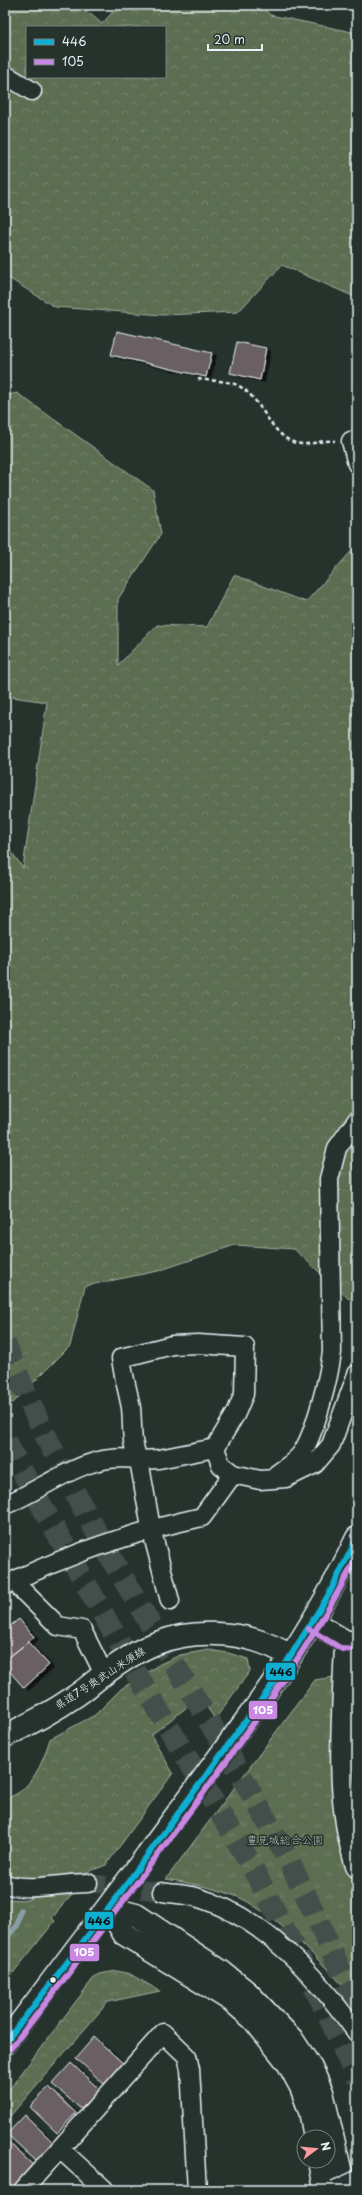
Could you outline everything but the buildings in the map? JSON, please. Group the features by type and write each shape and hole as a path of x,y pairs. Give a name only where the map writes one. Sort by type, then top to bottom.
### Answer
{"main road":[{"path":"5,2043 109,1908 275,1681 313,1622 357,1538"},
{"path":"313,1622 352,1642 342,1782 347,1829 357,1866"},
{"name":"県道7号奥武山米須線","path":"5,1736 74,1697 104,1674 155,1644 182,1635 197,1633 250,1637 271,1644 291,1656"},
{"path":"109,1908 124,1934 232,2001 254,2020 288,2063 301,2087 310,2111 313,2129"},
{"path":"109,1908 136,1915 222,1972 272,2016 292,2039 311,2068 322,2092 346,2190"},
{"path":"321,2169 325,2190"}],"street":[{"path":"5,77 9,77 32,91"},
{"path":"351,441 357,464"},
{"path":"270,1479 300,1455 309,1440 330,1371 332,1352 329,1179 338,1148 357,1120"},
{"path":"5,1505 21,1499 58,1476 98,1461 129,1458 139,1460 159,1459 214,1448 236,1413 244,1394 245,1347 198,1344 172,1345 121,1358 123,1375 131,1407 134,1450 139,1460 151,1528 170,1601"},
{"path":"214,1448 221,1465 233,1474 260,1480 286,1478 315,1464 331,1446 357,1374"},
{"path":"10,1583 59,1560 151,1528 202,1517 233,1474"},
{"path":"10,1583 21,1589 58,1626 82,1630 104,1674"},
{"path":"5,1884 16,1887 41,1888 88,1883"},
{"path":"162,1892 195,1897 244,1918 295,1959 337,2004 357,2033"},
{"path":"23,2190 163,2033 187,2056 190,2069 198,2190"},
{"path":"60,2149 105,2190"},
{"path":"335,2190 357,2180"}],"path":[{"path":"198,379 236,384 246,390 278,431 292,442 308,445 330,440 351,441"}],"green space":[{"path":"5,5 80,5 102,24 119,5 261,5 270,15 357,33 357,298 282,265 238,312 163,315 55,307 7,277 5,273"},
{"path":"17,393 153,490 161,534 118,599 118,665 157,625 207,627 234,575 306,602 357,545 357,1295 349,1299 294,1249 235,1245 158,1271 85,1286 70,1346 13,1403 5,1402 5,843 23,868 47,702 5,696 5,396"},
{"path":"209,1650 228,1653 248,1659 250,1671 215,1719 200,1697 151,1735 173,1773 106,1865 77,1876 33,1881 5,1875 5,1801 21,1791 33,1778 43,1759 50,1739 95,1715 121,1689 160,1664 180,1655"},
{"name":"豊見城総合公園","path":"357,1673 357,2000 319,1960 292,1935 278,1923 248,1902 230,1894 197,1885 166,1879 315,1680"},
{"path":"40,1895 71,1895 52,1918 55,1921 5,1983 5,1899 27,1900"},
{"path":"117,1971 130,1974 160,1991 108,2002 5,2122 5,2095 93,1979 99,1974"}],"waterway":[{"path":"5,1939 17,1926 21,1910"}],"tunnel":[{"path":"5,1343 33,1409 64,1473 98,1535 208,1719 290,1863 357,2007"},
{"path":"5,1441 142,1683 249,1861 326,2010 357,2079"},
{"path":"88,1883 162,1892"}],"transit line":[{"name":"446","path":"5,2043 109,1908 275,1681 329,1594 357,1538"},
{"name":"105","path":"11,2048 157,1856 266,1706 305,1647 341,1587 357,1556"},
{"name":"105","path":"309,1629 342,1649 357,1650"}]}
